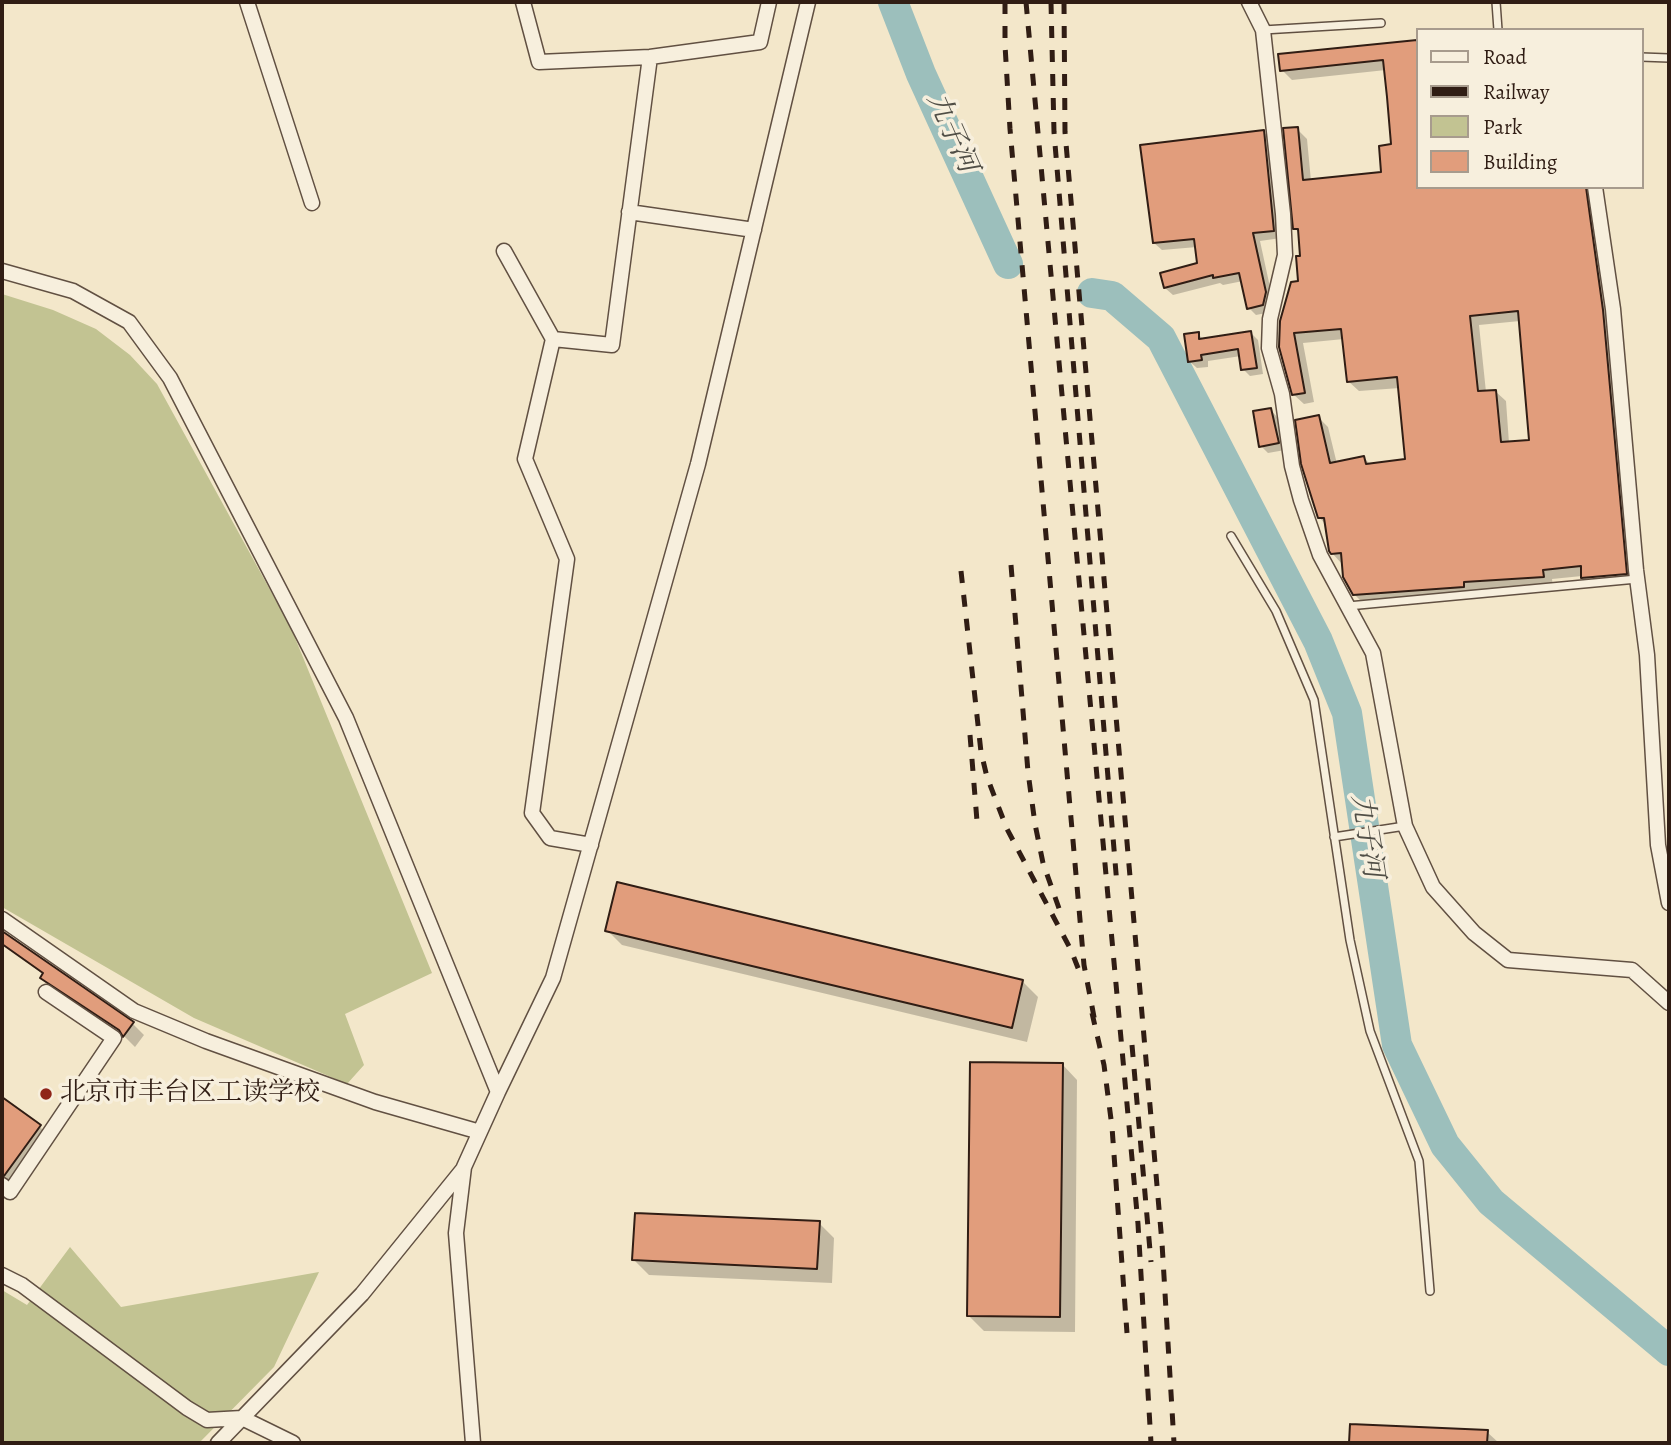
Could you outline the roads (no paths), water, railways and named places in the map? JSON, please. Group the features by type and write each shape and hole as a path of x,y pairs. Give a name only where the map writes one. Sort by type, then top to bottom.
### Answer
{"street":[{"path":"247,2 312,203"},
{"path":"523,2 539,62 650,57 760,41 769,2"},
{"path":"218,1443 362,1294 464,1167 554,978 698,464 808,2"},
{"path":"1249,2 1263,30 1285,255 1270,319 1269,348 1282,394 1292,466 1301,500 1320,555 1373,653 1405,826 1433,887 1475,933 1508,960 1632,970 1669,1003"},
{"path":"552,339 612,345 650,57"},
{"path":"1595,189 1613,309 1637,579 1647,655 1658,845 1669,903"},
{"path":"629,212 754,230"},
{"path":"504,251 552,339 525,459 567,559 532,813 550,838 591,845"},
{"path":"2,271 74,291 129,322 170,378 346,718 498,1092"},
{"path":"2,919 134,1011 206,1041 375,1102 480,1132"},
{"path":"2,1185 10,1192 114,1038 46,992"},
{"path":"464,1167 456,1233 473,1443"},
{"path":"2,1275 22,1285 207,1420 242,1418 292,1443"}],"lane":[{"path":"1496,2 1498,28"},
{"path":"1263,30 1381,23"},
{"path":"1643,57 1669,58"},
{"path":"1231,536 1276,611 1314,699 1350,940 1370,1031 1419,1161 1430,1291"},
{"path":"1348,606 1637,579"},
{"path":"1334,837 1405,826"}],"waterway":[{"name":"九子河","path":"893,2 921,74 1008,264"},
{"name":"九子河","path":"1092,293 1112,296 1161,338 1318,641 1347,713 1397,1045 1445,1145 1491,1202 1669,1351"}],"railway":[{"path":"1005,2 1010,129 1084,965 1095,1022"},
{"path":"1026,2 1138,1224 1151,1443"},
{"path":"1051,2 1054,132 1117,885"},
{"path":"1064,2 1065,132 1162,1243 1174,1443"},
{"path":"1011,565 1028,772 1035,824 1043,863 1061,914"},
{"path":"961,571 981,752 987,777 1007,829 1071,950 1080,973"},
{"path":"970,735 977,821"},
{"path":"1092,1013 1104,1065 1112,1127 1127,1333"},
{"path":"1132,1045 1151,1262"}],"place":[{"name":"北京市丰台区工读学校","path":"46,1094"}]}
